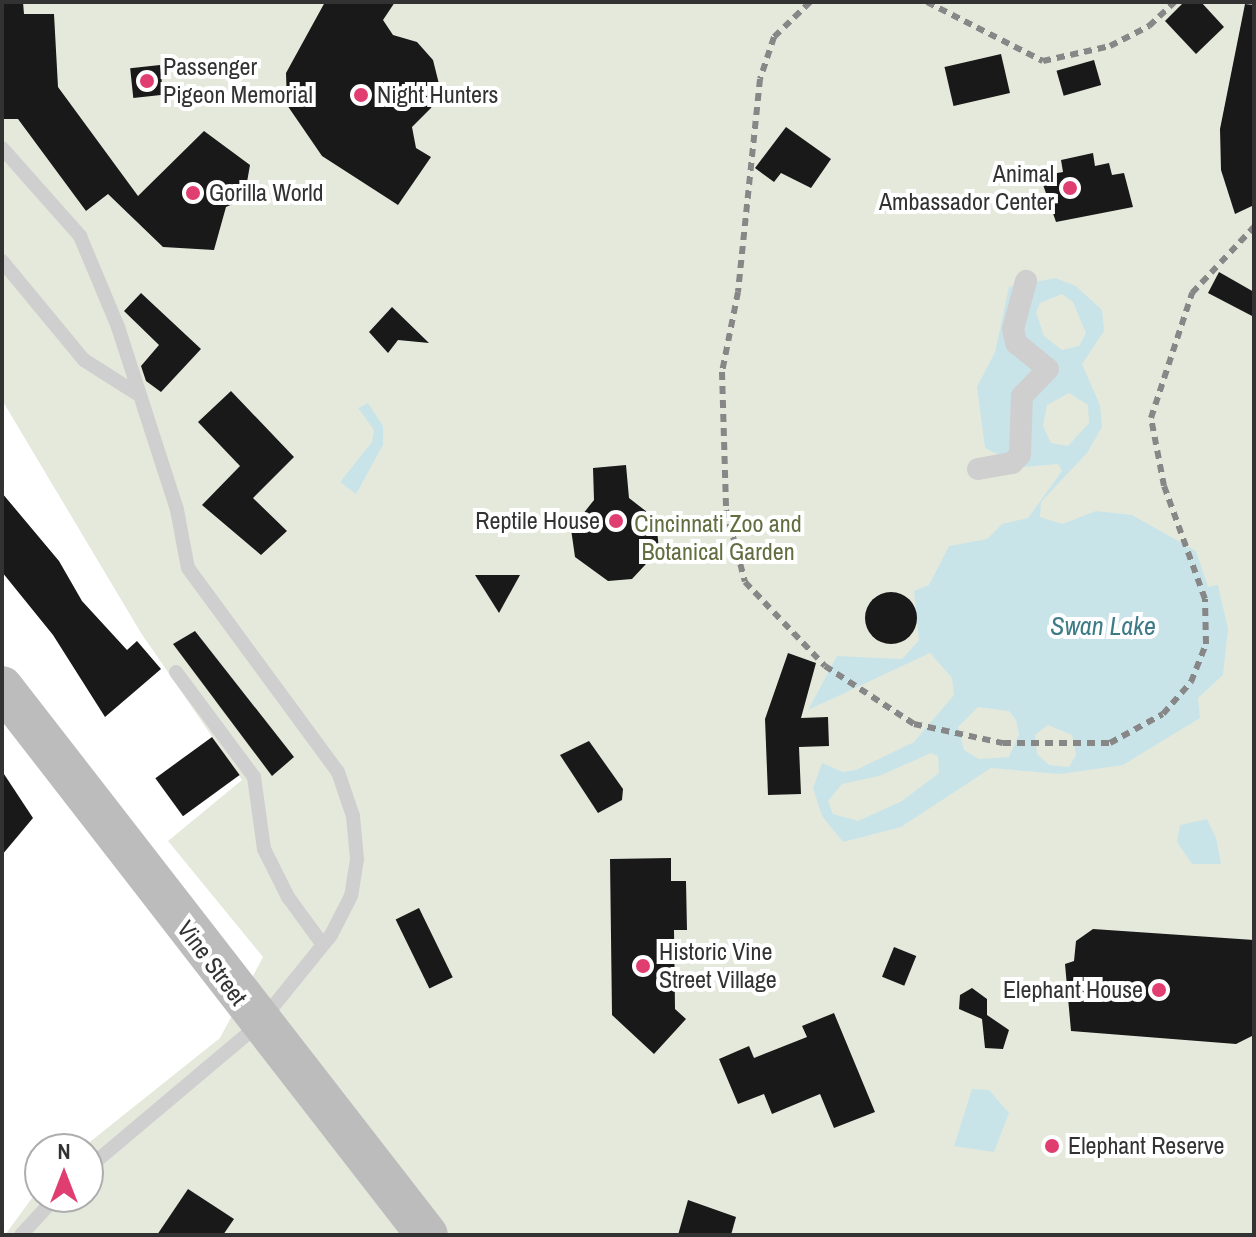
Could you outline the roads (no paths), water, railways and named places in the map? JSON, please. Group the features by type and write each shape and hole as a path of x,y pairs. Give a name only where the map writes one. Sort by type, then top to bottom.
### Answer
{"main road":[{"name":"Vine Street","path":"2,687 258,1025 427,1235"}],"street":[{"path":"978,469 1012,463 1020,455 1022,396 1048,369 1016,343 1013,317 1026,281"}],"lane":[{"path":"2,148 80,236 118,327 136,393 177,510 188,568 338,772 353,816 357,859 351,896 323,945 258,1025 104,1155"},
{"path":"2,261 84,360 136,393"},
{"path":"176,672 254,777 264,849 323,945"},
{"path":"21,1235 41,1213"}],"water":[{"name":"Swan Lake","path":"1055,278 1076,286 1102,310 1104,331 1082,364 1100,405 1102,427 1087,453 1041,502 1040,517 1062,524 1096,511 1132,515 1196,551 1208,587 1218,585 1228,629 1223,675 1198,698 1200,718 1123,765 1060,774 991,768 901,827 843,842 822,816 813,788 822,763 843,772 856,770 914,742 954,695 952,678 930,653 808,710 837,656 902,659 919,640 914,591 929,585 949,546 987,539 1002,524 1028,518 1062,471 1058,464 1024,467 985,448 977,387 995,352 1009,287","holes":["1062,294 1073,302 1086,333 1079,346 1062,350 1044,336 1036,312 1040,303","1069,393 1088,405 1089,423 1068,446 1051,443 1043,426 1047,405","978,707 1009,711 1016,720 1019,734 1009,757 979,759 964,750 958,727","1048,725 1072,735 1076,755 1069,767 1049,765 1037,754 1035,735","931,753 938,756 939,773 902,801 858,821 833,814 828,801 842,784 879,776"]},
{"path":"368,403 383,426 383,445 356,494 340,482 372,442 374,430 358,408"},
{"path":"1207,819 1216,838 1221,864 1192,864 1177,842 1180,825"},
{"path":"972,1089 989,1090 1009,1113 994,1152 954,1146"}],"railway":[{"path":"810,2 774,37 760,79 738,292 722,372 726,510 745,582 825,666 914,724 1003,743 1110,743 1163,714 1191,682 1206,644 1205,599 1164,486 1151,418 1192,293 1254,227"},
{"path":"927,2 1043,61 1110,46 1149,26 1175,2"}],"place":[{"name":"Passenger Pigeon Memorial","path":"147,81"},
{"name":"Night Hunters","path":"361,95"},
{"name":"Animal Ambassador Center","path":"1070,188"},
{"name":"Gorilla World","path":"193,193"},
{"name":"Reptile House","path":"616,521"},
{"name":"Historic Vine Street Village","path":"643,966"},
{"name":"Elephant House","path":"1159,990"},
{"name":"Elephant Reserve","path":"1052,1146"}],"park label":[{"name":"Cincinnati Zoo and Botanical Garden","path":"718,538"}]}
